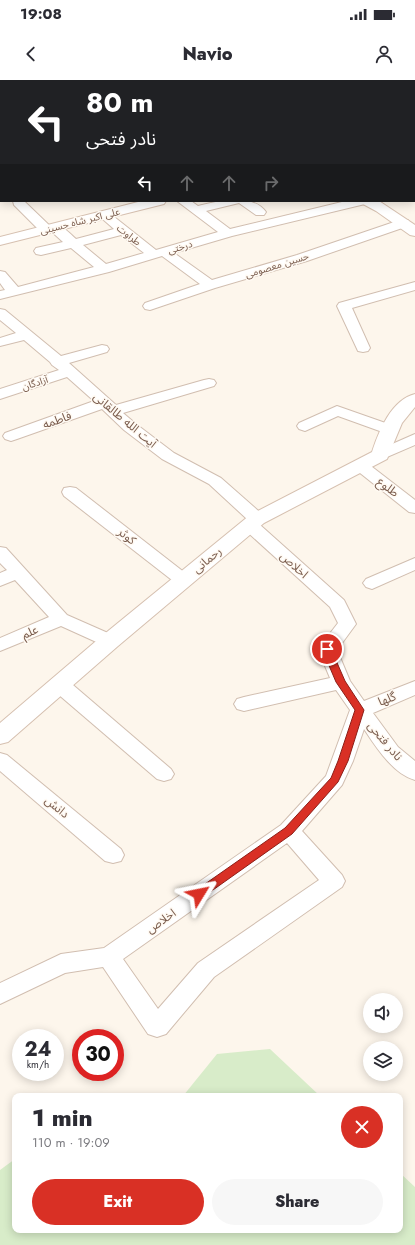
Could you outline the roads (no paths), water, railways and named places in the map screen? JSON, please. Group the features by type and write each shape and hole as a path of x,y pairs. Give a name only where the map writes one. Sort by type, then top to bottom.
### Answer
{"street":[{"path":"18,202 51,229 74,243 104,269"},
{"name":"علی اکبر شاه حسینی","path":"0,241 104,215 139,203 149,202"},
{"path":"185,202 228,233"},
{"path":"196,210 230,202"},
{"path":"245,202 260,212"},
{"name":"درختی","path":"0,295 104,269 228,233 357,202"},
{"path":"370,202 411,224"},
{"path":"393,202 411,224"},
{"name":"طراوت","path":"104,215 123,231 210,285"},
{"name":"حسین معصومی","path":"150,306 210,285 411,224"},
{"path":"42,251 123,231"},
{"path":"0,275 15,292"},
{"path":"363,348 344,306 415,286"},
{"name":"آیت الله طالقانی","path":"0,313 57,362 70,371 130,427 168,456 215,481 253,522"},
{"path":"0,342 25,334"},
{"path":"57,362 102,348"},
{"name":"آزادگان","path":"0,394 70,371"},
{"name":"فاطمه","path":"11,436 108,407 209,383"},
{"path":"380,455 388,429 408,403 415,399"},
{"path":"306,426 337,412 388,429"},
{"path":"380,455 415,440"},
{"name":"رحمانی","path":"0,736 59,684 253,522 380,455"},
{"name":"طلوع","path":"361,466 415,508"},
{"name":"کوثر","path":"70,492 183,580"},
{"name":"اخلاص","path":"253,522 338,604"},
{"path":"0,552 61,619 110,641"},
{"path":"372,583 415,563"},
{"path":"0,580 18,572"},
{"name":"نادر فتحی","path":"338,604 347,624 327,649 341,682 391,752 415,773"},
{"name":"علم","path":"0,645 61,619"},
{"path":"244,704 341,682"},
{"path":"59,684 164,774"},
{"name":"گلها","path":"360,710 415,688"},
{"name":"اخلاص","path":"0,994 61,964 109,957 289,831 335,780 360,710"},
{"name":"دانش","path":"0,760 113,855"},
{"path":"109,957 157,1027 206,970 334,881 289,831"}]}
